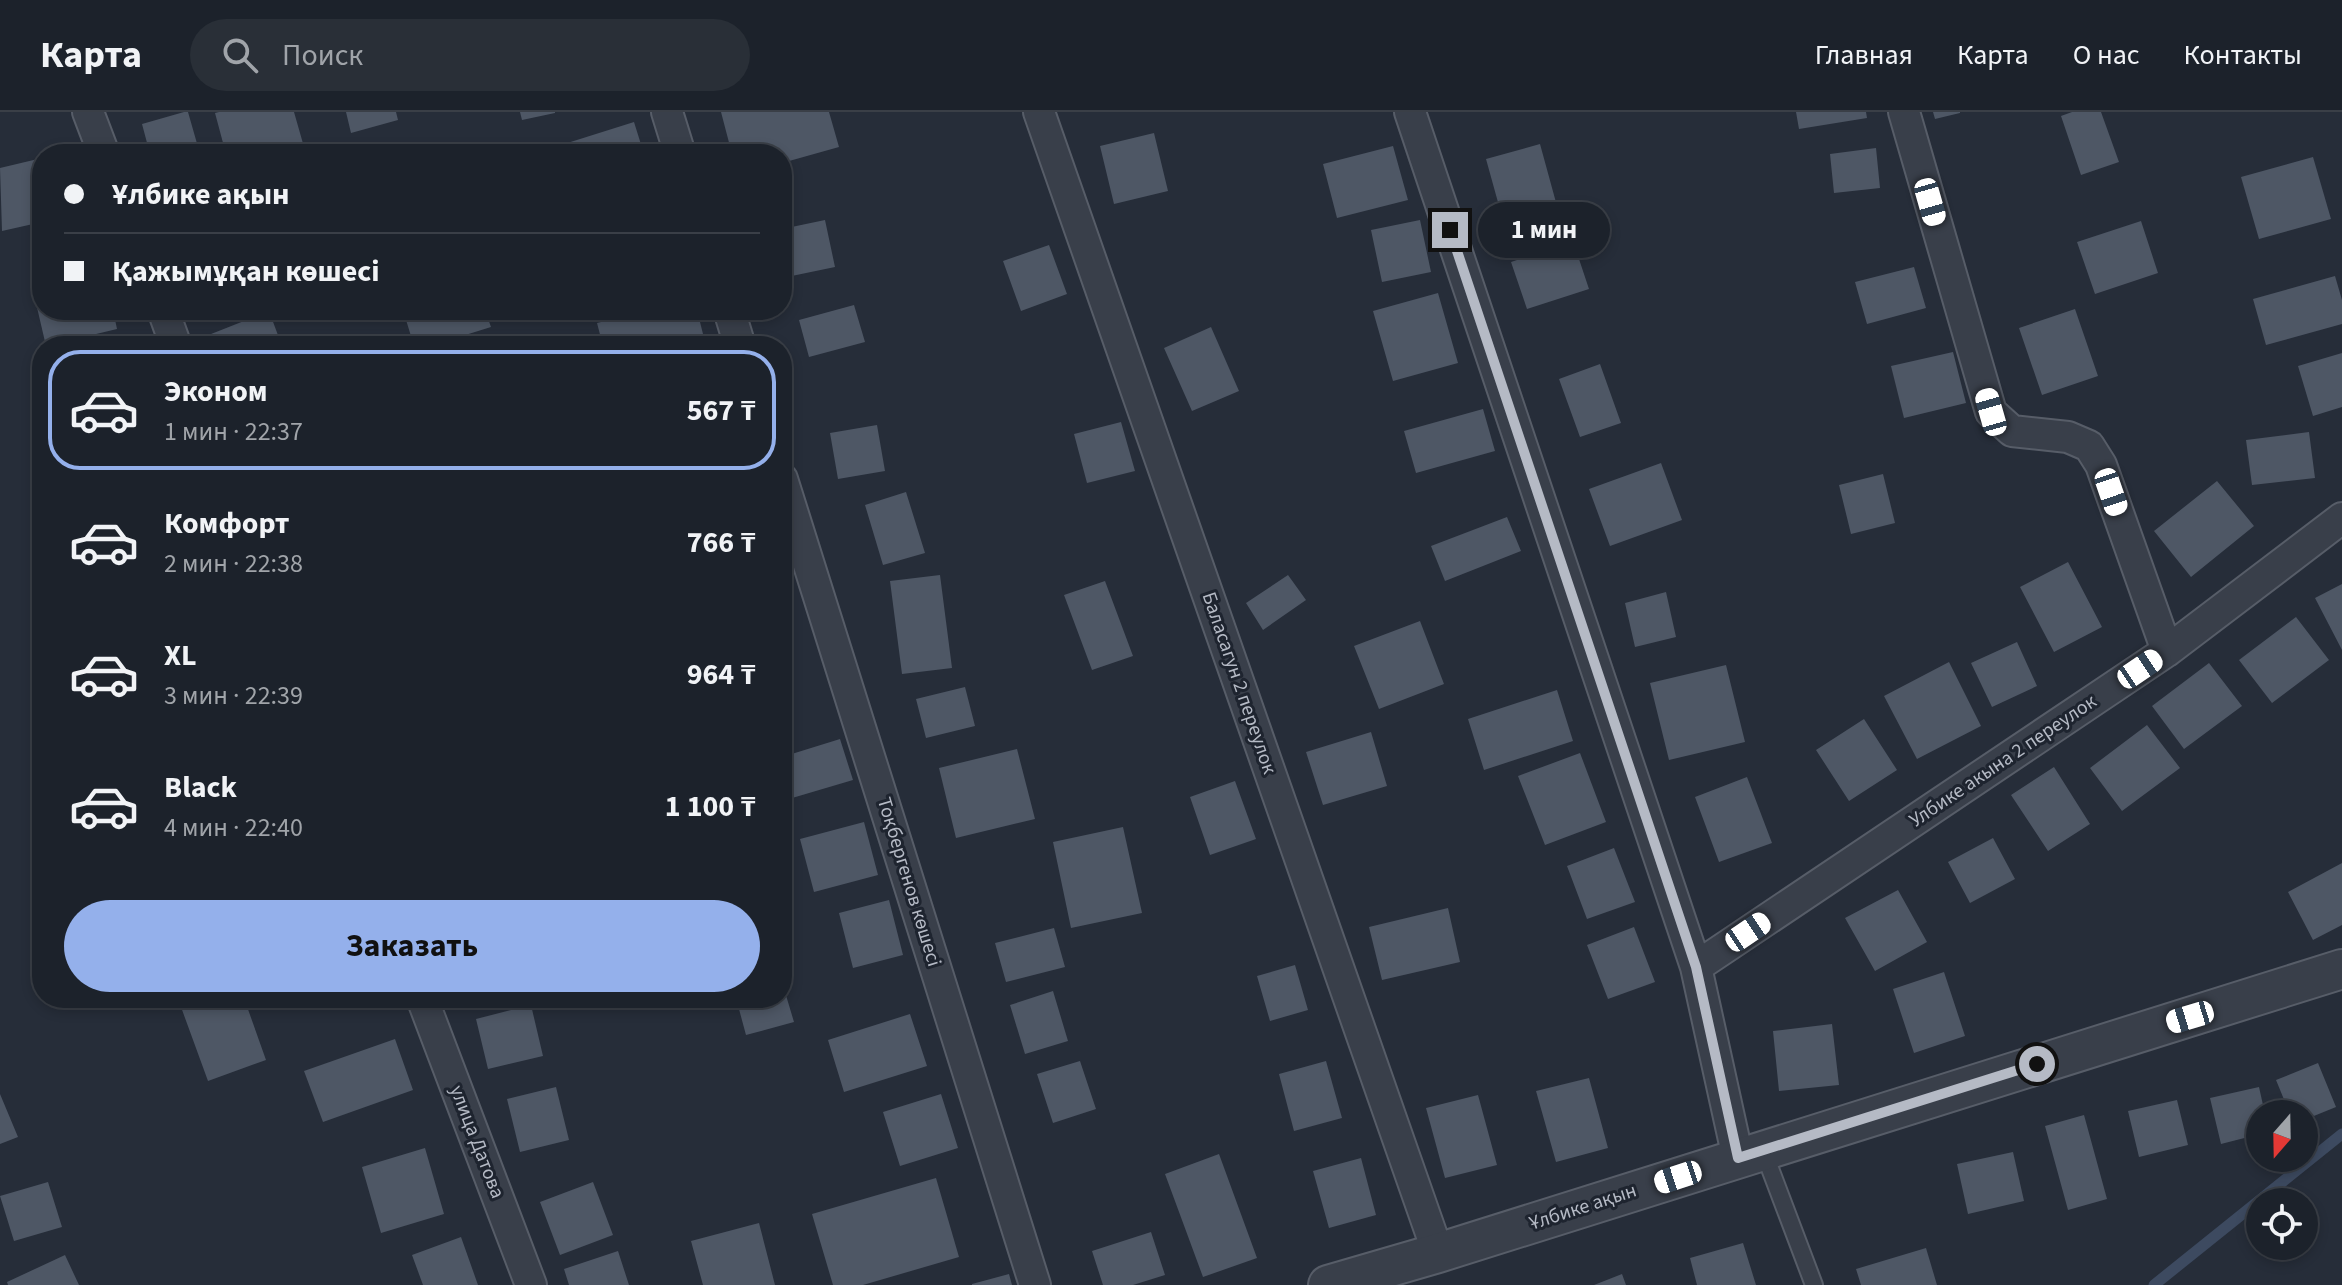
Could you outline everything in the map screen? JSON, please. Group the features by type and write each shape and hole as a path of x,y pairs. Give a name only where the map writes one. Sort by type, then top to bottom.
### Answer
{"street":[{"path":"88,112 100,144"},
{"path":"667,112 677,144"},
{"name":"Баласагун 2 переулок","path":"1039,112 1438,1253"},
{"path":"1410,112 1696,967 1750,1154"},
{"path":"1904,112 1991,412 2012,431 2068,437 2089,446 2101,465 2167,651"},
{"name":"Тоқбергенов көшесі","path":"792,511 1035,1285"},
{"name":"Улбике акына 2 переулок","path":"1696,967 2167,651 2342,518"},
{"name":"Ұлбике ақын","path":"1328,1285 2342,969"},
{"name":"улица Датова","path":"426,1008 531,1285"}],"lane":[{"path":"1750,1154 1814,1285"}],"building":[{"path":"188,112 197,144 147,144 142,124"},
{"path":"294,112 303,144 223,144 215,113"},
{"path":"346,112 396,112 398,120 351,133"},
{"path":"520,112 555,112 555,113 522,120"},
{"path":"721,112 829,112 839,147 792,160 792,144 729,144"},
{"path":"1796,112 1866,112 1867,118 1799,129"},
{"path":"1933,112 1960,112 1960,113 1935,119"},
{"path":"2072,112 2101,112 2119,162 2081,175 2061,116"},
{"path":"634,122 641,144 564,144"},
{"path":"1154,133 1168,191 1114,204 1100,146"},
{"path":"1540,144 1563,228 1509,242 1486,159"},
{"path":"1393,146 1408,200 1337,218 1323,164"},
{"path":"1876,148 1880,188 1834,193 1830,154"},
{"path":"2313,157 2331,219 2259,239 2241,177"},
{"path":"32,160 32,224 2,231 0,168"},
{"path":"825,220 835,267 792,276 792,227"},
{"path":"1420,220 1431,272 1382,282 1371,230"},
{"path":"2141,221 2158,273 2095,294 2077,242"},
{"path":"1573,241 1589,289 1527,309 1511,262"},
{"path":"1049,245 1067,294 1021,311 1003,261"},
{"path":"1914,267 1926,308 1867,324 1855,282"},
{"path":"2335,276 2342,300 2342,324 2266,345 2253,299"},
{"path":"1438,293 1458,363 1393,381 1373,311"},
{"path":"854,305 865,342 809,357 799,320"},
{"path":"2075,309 2098,376 2042,395 2019,328"},
{"path":"40,320 115,320 117,329 88,336 44,336"},
{"path":"246,320 272,320 278,336 206,336"},
{"path":"406,320 489,320 491,327 462,336 411,336"},
{"path":"609,320 700,320 704,336 600,336 597,323"},
{"path":"1211,327 1239,391 1192,411 1164,348"},
{"path":"1953,352 1966,403 1904,418 1891,366"},
{"path":"2342,353 2342,407 2313,416 2298,366"},
{"path":"1600,364 1621,423 1580,437 1559,379"},
{"path":"1483,409 1495,451 1416,473 1404,431"},
{"path":"1121,422 1135,471 1087,483 1074,434"},
{"path":"877,425 885,471 838,479 830,433"},
{"path":"2309,432 2315,478 2252,485 2246,440"},
{"path":"1661,463 1682,520 1610,546 1589,489"},
{"path":"1883,474 1895,523 1851,534 1839,485"},
{"path":"2217,481 2254,526 2191,577 2154,531"},
{"path":"906,492 925,553 883,565 865,505"},
{"path":"1507,517 1521,551 1445,581 1431,546"},
{"path":"2068,562 2102,627 2054,652 2020,587"},
{"path":"940,575 952,668 902,674 890,581"},
{"path":"1288,575 1306,600 1263,630 1246,603"},
{"path":"1105,581 1133,656 1092,670 1064,595"},
{"path":"2342,584 2342,650 2315,598"},
{"path":"1666,592 1676,637 1635,647 1625,603"},
{"path":"2296,617 2329,660 2272,703 2239,660"},
{"path":"1420,621 1444,684 1379,709 1354,646"},
{"path":"2017,642 2037,686 1992,707 1971,663"},
{"path":"1949,662 1981,726 1917,759 1884,696"},
{"path":"2209,663 2242,706 2184,749 2152,706"},
{"path":"1726,665 1745,742 1669,760 1650,683"},
{"path":"965,687 975,726 926,738 916,699"},
{"path":"1557,690 1573,741 1484,770 1468,719"},
{"path":"1864,719 1897,770 1849,801 1816,750"},
{"path":"2147,725 2180,768 2122,811 2090,768"},
{"path":"1371,732 1387,786 1323,805 1306,752"},
{"path":"840,739 853,780 792,798 792,754"},
{"path":"1017,749 1035,819 956,838 939,768"},
{"path":"1580,753 1606,822 1545,845 1518,776"},
{"path":"2054,767 2090,824 2048,851 2011,795"},
{"path":"1747,777 1772,843 1719,862 1695,797"},
{"path":"1235,781 1256,839 1210,855 1190,797"},
{"path":"864,822 878,875 814,892 800,839"},
{"path":"1123,827 1142,913 1071,928 1053,842"},
{"path":"1993,838 2015,879 1970,903 1948,862"},
{"path":"1614,848 1635,902 1587,919 1567,866"},
{"path":"2342,863 2342,925 2313,940 2288,892"},
{"path":"1898,890 1927,942 1875,971 1845,918"},
{"path":"889,900 903,955 853,968 839,913"},
{"path":"1448,908 1460,962 1382,980 1369,927"},
{"path":"1634,927 1655,982 1608,999 1587,945"},
{"path":"1054,928 1065,967 1006,982 995,943"},
{"path":"1295,965 1308,1010 1270,1021 1257,976"},
{"path":"1944,972 1965,1036 1914,1053 1893,989"},
{"path":"1053,991 1068,1041 1025,1054 1010,1005"},
{"path":"181,1008 248,1008 266,1060 208,1081"},
{"path":"519,1008 532,1008 543,1056 488,1069 476,1019"},
{"path":"739,1008 790,1008 794,1022 746,1035"},
{"path":"910,1014 927,1066 844,1092 828,1040"},
{"path":"1832,1024 1839,1085 1779,1091 1773,1031"},
{"path":"395,1039 413,1090 323,1122 304,1071"},
{"path":"1080,1061 1096,1109 1053,1123 1037,1074"},
{"path":"1326,1061 1342,1118 1294,1131 1279,1074"},
{"path":"2318,1063 2336,1107 2318,1114 2318,1100 2284,1100 2276,1080"},
{"path":"1589,1078 1608,1148 1556,1162 1536,1091"},
{"path":"556,1087 569,1140 520,1152 507,1099"},
{"path":"2259,1087 2262,1100 2246,1100 2246,1138 2221,1144 2210,1098"},
{"path":"0,1094 18,1137 0,1144"},
{"path":"941,1094 958,1148 900,1166 883,1112"},
{"path":"1478,1095 1497,1165 1445,1178 1426,1108"},
{"path":"2177,1100 2188,1145 2139,1157 2128,1111"},
{"path":"2084,1115 2107,1199 2068,1210 2045,1126"},
{"path":"425,1148 444,1214 381,1233 362,1167"},
{"path":"2013,1152 2024,1201 1968,1214 1957,1164"},
{"path":"1219,1154 1257,1258 1203,1277 1165,1174"},
{"path":"1361,1158 1376,1215 1329,1228 1313,1171"},
{"path":"936,1178 959,1257 863,1285 833,1285 812,1214"},
{"path":"48,1182 62,1227 14,1241 0,1196"},
{"path":"593,1182 613,1235 560,1255 540,1202"},
{"path":"759,1223 775,1285 703,1285 691,1241"},
{"path":"1151,1232 1165,1275 1133,1285 1103,1285 1092,1251"},
{"path":"461,1237 478,1285 423,1285 412,1255"},
{"path":"1743,1243 1756,1285 1697,1285 1690,1258"},
{"path":"1926,1248 1937,1285 1861,1285 1856,1269"},
{"path":"618,1251 629,1285 569,1285 564,1269"},
{"path":"65,1255 79,1285 8,1285 7,1282"},
{"path":"1009,1274 1012,1285 972,1285 972,1284"},
{"path":"1622,1274 1626,1285 1594,1285"}],"waterway":[{"path":"2154,1285 2342,1134"}],"route":[{"path":"1450,230 1696,967 1738,1158 2037,1064"}]}
